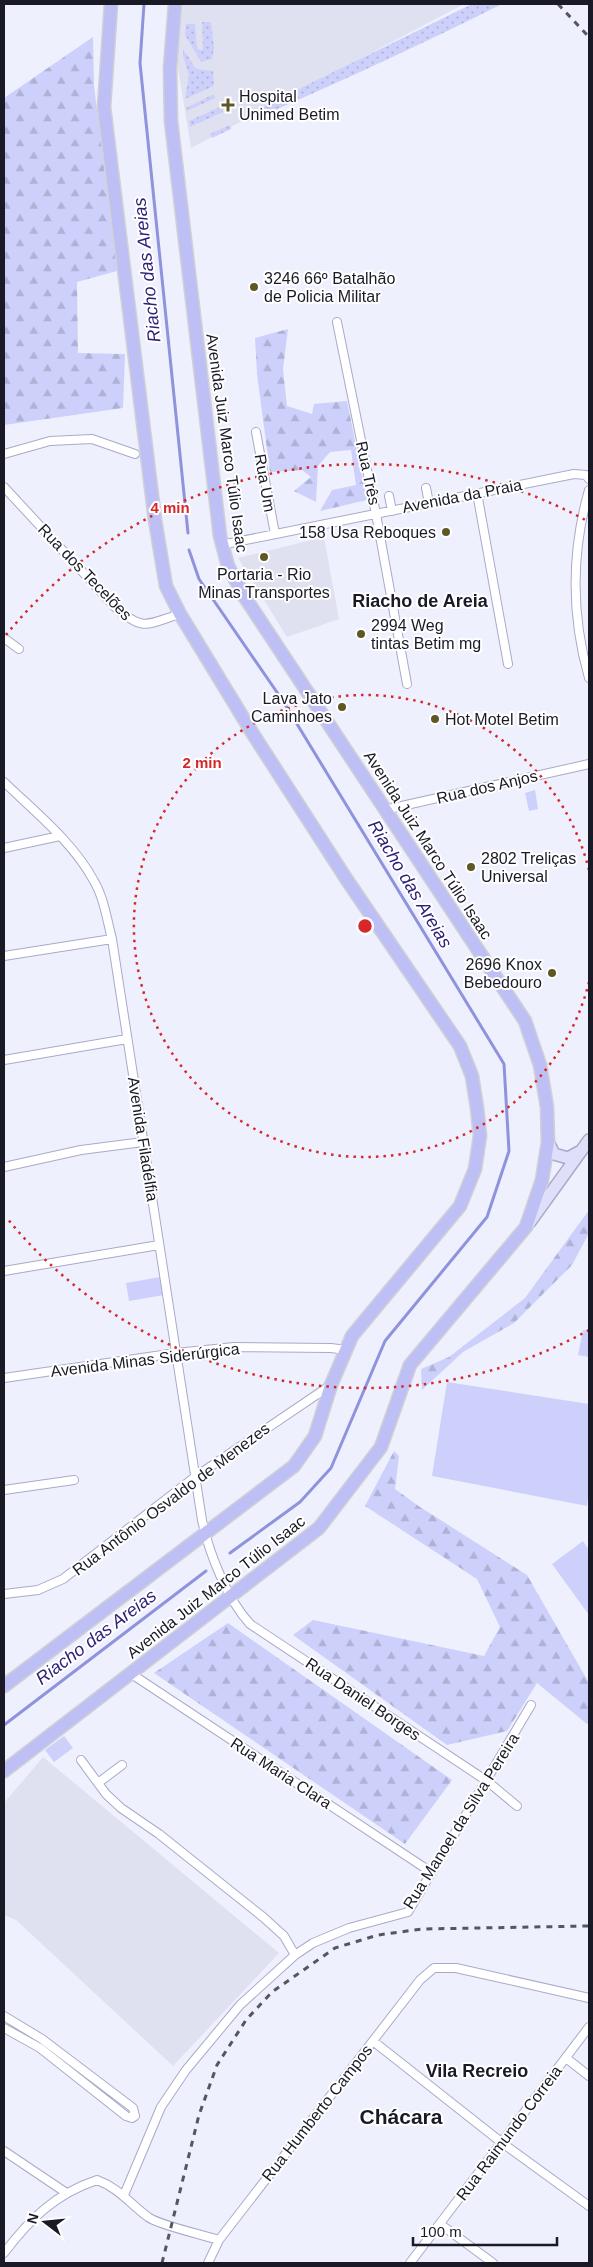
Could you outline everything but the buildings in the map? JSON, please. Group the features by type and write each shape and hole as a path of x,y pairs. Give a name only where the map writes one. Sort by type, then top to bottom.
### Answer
{"main road":[{"path":"4,1686 207,1538 294,1466 315,1436 331,1385 352,1336 460,1206 475,1169 480,1136 472,1076 460,1046 347,880 253,734 180,614 166,586 160,563 104,107 111,4"},
{"name":"Avenida Juiz Marco Túlio Isaac","path":"4,1770 231,1598 319,1528 381,1447 410,1365 526,1227 542,1180 548,1142 547,1107 540,1065 525,1021 244,596 228,566 221,545 171,121 170,68 174,4"},
{"path":"526,1227 589,1140"},
{"path":"548,1142 554,1154 568,1158 581,1152"}],"street":[{"name":"Rua Três","path":"337,322 376,514 407,684"},
{"name":"Rua Um","path":"256,432 274,534"},
{"path":"4,454 50,441 92,439 135,454"},
{"name":"Avenida da Praia","path":"221,545 574,474 588,477"},
{"name":"Rua dos Tecelões","path":"4,487 116,608 133,622 145,625 180,614"},
{"path":"426,488 429,503"},
{"path":"589,490 580,522 576,552 575,604 582,651 589,678"},
{"path":"477,493 508,664"},
{"path":"389,496 392,511"},
{"path":"4,638 19,649"},
{"name":"Rua dos Anjos","path":"384,810 589,764"},
{"name":"Avenida Filadélfia","path":"4,782 79,857 95,882 105,911 112,939 195,1477 207,1538 223,1580"},
{"path":"4,848 60,836"},
{"path":"4,956 112,939"},
{"path":"4,1060 127,1039"},
{"path":"4,1167 81,1150 143,1142"},
{"path":"4,1271 159,1245"},
{"name":"Avenida Minas Siderúrgica","path":"4,1378 176,1353 234,1347 331,1348 346,1350"},
{"name":"Rua Antônio Osvaldo de Menezes","path":"4,1594 38,1590 63,1579 195,1477 331,1385"},
{"path":"4,1490 74,1480"},
{"name":"Rua Daniel Borges","path":"223,1580 231,1598 250,1624 487,1781 517,1806"},
{"name":"Rua Maria Clara","path":"130,1673 431,1872"},
{"name":"Rua Manoel da Silva Pereira","path":"124,2195 161,2107 186,2070 240,2005 295,1955 313,1943 349,1928 408,1912 531,1705"},
{"path":"81,1760 98,1783 121,1808 159,1834 264,1917 284,1936 295,1955"},
{"path":"98,1783 122,1765"},
{"name":"Rua Humberto Campos","path":"208,2263 219,2240 420,1980 434,1968 456,1968 589,1998"},
{"path":"4,2016 42,2039 133,2108 135,2116 132,2118 126,2116 40,2048 4,2028"},
{"name":"Rua Raimundo Correia","path":"410,2263 589,2027"},
{"path":"372,2041 502,2142 589,2206"},
{"path":"566,2058 589,2076"},
{"path":"4,2152 65,2192"},
{"path":"4,2253 23,2229 65,2192 97,2180 110,2185 124,2195 149,2218 219,2240"},
{"path":"440,2224 493,2263"}],"shaded area":[{"name":"Hospital Unimed Betim","path":"183,4 464,4 191,148 177,62"},
{"path":"324,537 339,619 287,637 238,558"},
{"path":"43,1757 279,1953 173,2066 16,1920 4,1915 4,1803"}],"green space":[{"path":"472,4 502,4 376,65 247,122 244,116"},
{"path":"202,22 211,22 214,48 212,59 201,62 185,35 186,24 195,24 197,49 203,50"},
{"path":"93,37 94,86 117,271 77,282 78,353 125,354 123,408 4,425 4,98"},
{"path":"183,50 196,68 213,71 214,86 185,99 189,75"},
{"path":"214,94 215,98 187,111 186,108"},
{"path":"222,106 223,112 190,127 189,121"},
{"path":"230,125 231,129 212,138 210,134"},
{"path":"288,329 283,369 287,406 312,414 314,404 347,401 367,500 320,511 332,490 356,485 351,450 330,452 318,466 316,502 294,491 311,477 302,470 270,472 257,374 255,338"},
{"path":"535,790 538,809 529,811 525,793"},
{"path":"589,1210 589,1233 572,1265 514,1323 463,1352 422,1390 421,1369 449,1357 525,1298"},
{"path":"160,1277 164,1295 129,1301 126,1283"},
{"path":"583,1330 589,1331 589,1357 578,1355"},
{"path":"447,1382 589,1404 589,1489 587,1506 432,1476"},
{"path":"394,1451 399,1456 395,1489 527,1575 589,1683 589,1723 587,1724 537,1683 507,1731 447,1745 293,1635 313,1620 484,1656 500,1627 477,1579 365,1506"},
{"path":"583,1541 589,1550 589,1615 552,1564"},
{"path":"228,1623 452,1780 405,1844 154,1673"},
{"path":"64,1736 73,1748 54,1762 45,1750"}],"waterway":[{"name":"Riacho das Areias","path":"144,4 140,63 188,533"},
{"name":"Riacho das Areias","path":"189,550 199,579 283,701 504,1064 509,1151 487,1217 385,1341 331,1468 300,1502 230,1553"},
{"name":"Riacho das Areias","path":"4,1725 206,1571"}],"railway":[{"path":"558,4 589,37"},
{"path":"162,2263 199,2115 217,2065 246,2020 272,1992 335,1948 378,1935 422,1929 589,1926"}],"place":[{"name":"Hospital Unimed Betim","path":"228,105"},
{"name":"3246 66º Batalhão de Policia Militar","path":"254,287"},
{"name":"158 Usa Reboques","path":"446,532"},
{"name":"Portaria - Rio Minas Transportes","path":"264,557"},
{"name":"2994 Weg tintas Betim mg","path":"361,634"},
{"name":"Lava Jato Caminhoes","path":"342,707"},
{"name":"Hot Motel Betim","path":"435,719"},
{"name":"2802 Treliças Universal","path":"471,867"},
{"name":"2696 Knox Bebedouro","path":"552,973"}],"district":[{"name":"Riacho de Areia","path":"420,601"},
{"name":"Vila Recreio","path":"477,2071"},
{"name":"Chácara","path":"401,2116"}]}
